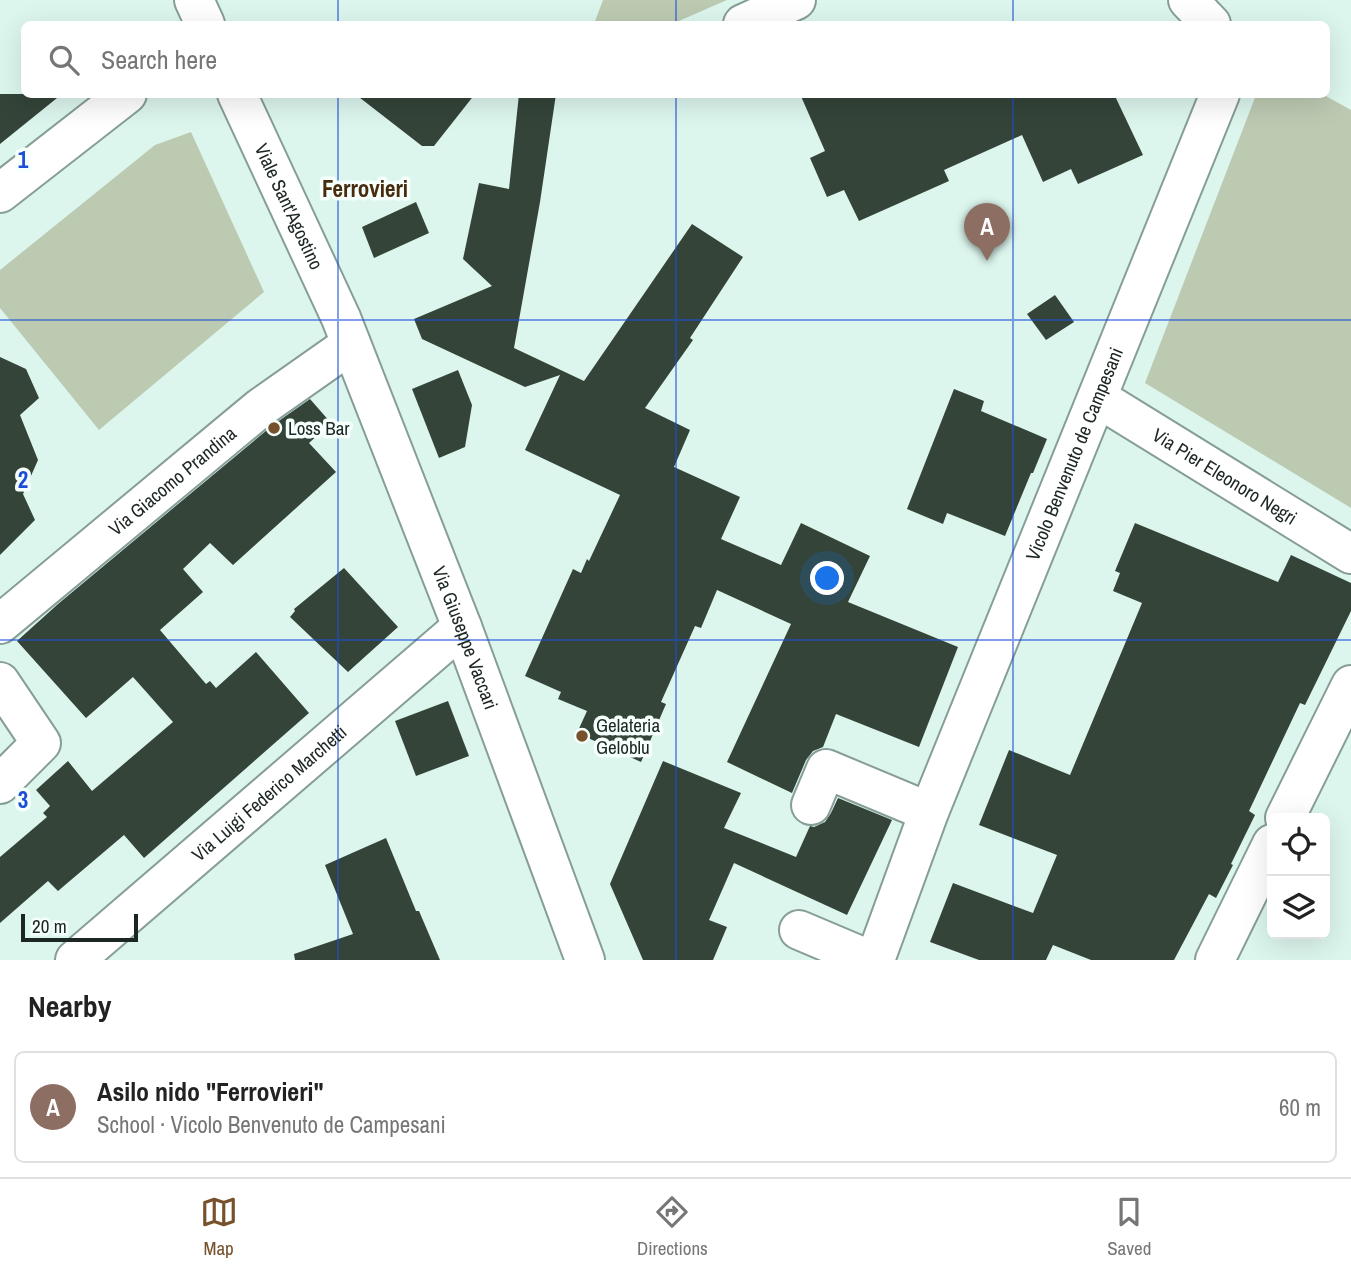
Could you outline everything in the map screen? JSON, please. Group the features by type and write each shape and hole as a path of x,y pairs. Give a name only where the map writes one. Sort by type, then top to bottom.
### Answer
{"street":[{"path":"194,0 204,21"},
{"path":"750,21 796,0"},
{"path":"1188,0 1208,21"},
{"path":"0,193 122,98"},
{"name":"Viale Sant'Agostino","path":"239,98 346,331"},
{"name":"Vicolo Benvenuto de Campesani","path":"799,930 873,960 929,811 1218,98"},
{"name":"Via Giacomo Prandina","path":"0,624 260,408 346,331"},
{"name":"Via Giuseppe Vaccari","path":"346,331 462,627 585,960"},
{"name":"Via Pier Eleonoro Negri","path":"1098,398 1351,554"},
{"name":"Via Luigi Federico Marchetti","path":"75,960 462,627"},
{"path":"0,682 41,743 0,784"},
{"path":"1287,813 1351,685"},
{"path":"811,805 826,769 929,811"},
{"path":"1215,960 1267,854"}],"green space":[{"path":"603,0 727,0 679,21 595,21"},
{"path":"1255,98 1329,98 1351,110 1351,508 1145,383"},
{"path":"191,132 264,292 99,430 0,308 0,270 155,145"}],"building":[{"path":"0,94 21,94 21,98 57,98 0,144"},
{"path":"360,98 472,98 434,146 422,146"},
{"path":"519,98 555,98 514,348 584,381 692,224 743,257 690,338 693,340 645,408 690,430 674,467 740,497 721,539 781,565 801,523 870,556 848,602 958,647 919,747 836,714 823,747 813,751 806,760 792,793 727,762 791,624 717,590 701,628 695,626 661,702 666,704 641,762 577,733 587,711 558,699 561,692 525,676 573,569 581,573 587,559 589,561 620,495 525,450 560,375 525,387 422,339 414,319 492,286 463,259 479,183 509,189"},
{"path":"802,98 1116,98 1143,155 1078,184 1071,169 1043,182 1022,135 944,170 949,181 859,221 844,190 827,197 810,158 825,151"},
{"path":"416,202 429,233 374,258 362,227"},
{"path":"1055,295 1074,322 1046,340 1027,314"},
{"path":"0,357 26,369 39,398 20,415 38,460 23,494 35,520 0,555"},
{"path":"458,370 472,405 465,447 439,458 412,389"},
{"path":"954,389 984,401 981,411 1047,439 1005,536 947,513 943,524 907,509"},
{"path":"310,399 331,423 309,443 336,472 233,565 210,543 183,569 203,592 160,630 206,684 210,681 216,688 256,652 309,713 144,858 124,835 58,891 48,881 0,923 0,857 47,817 43,813 50,806 36,790 68,761 92,791 173,722 133,677 86,718 17,641 273,425"},
{"path":"1135,523 1278,582 1291,555 1351,583 1351,611 1305,705 1300,703 1249,811 1255,815 1231,864 1233,865 1216,898 1209,894 1174,960 1091,960 1053,945 1046,960 979,960 930,942 953,883 1033,913 1057,855 979,825 1009,750 1070,775 1142,603 1113,591 1120,573 1115,571"},
{"path":"344,568 398,627 348,672 290,617 294,609"},
{"path":"448,701 469,756 416,776 395,721"},
{"path":"663,761 741,793 724,828 796,857 810,826 825,822 838,798 892,820 847,915 734,863 709,920 727,927 713,960 643,960 610,884"},
{"path":"386,838 416,911 419,911 440,960 295,960 294,954 353,934 325,865"}],"place":[{"name":"Asilo nido \"Ferrovieri\"","path":"987,261"},
{"name":"Loss Bar","path":"274,428"},
{"name":"Gelateria Geloblu","path":"582,736"}],"district":[{"name":"Ferrovieri","path":"365,188"}]}
